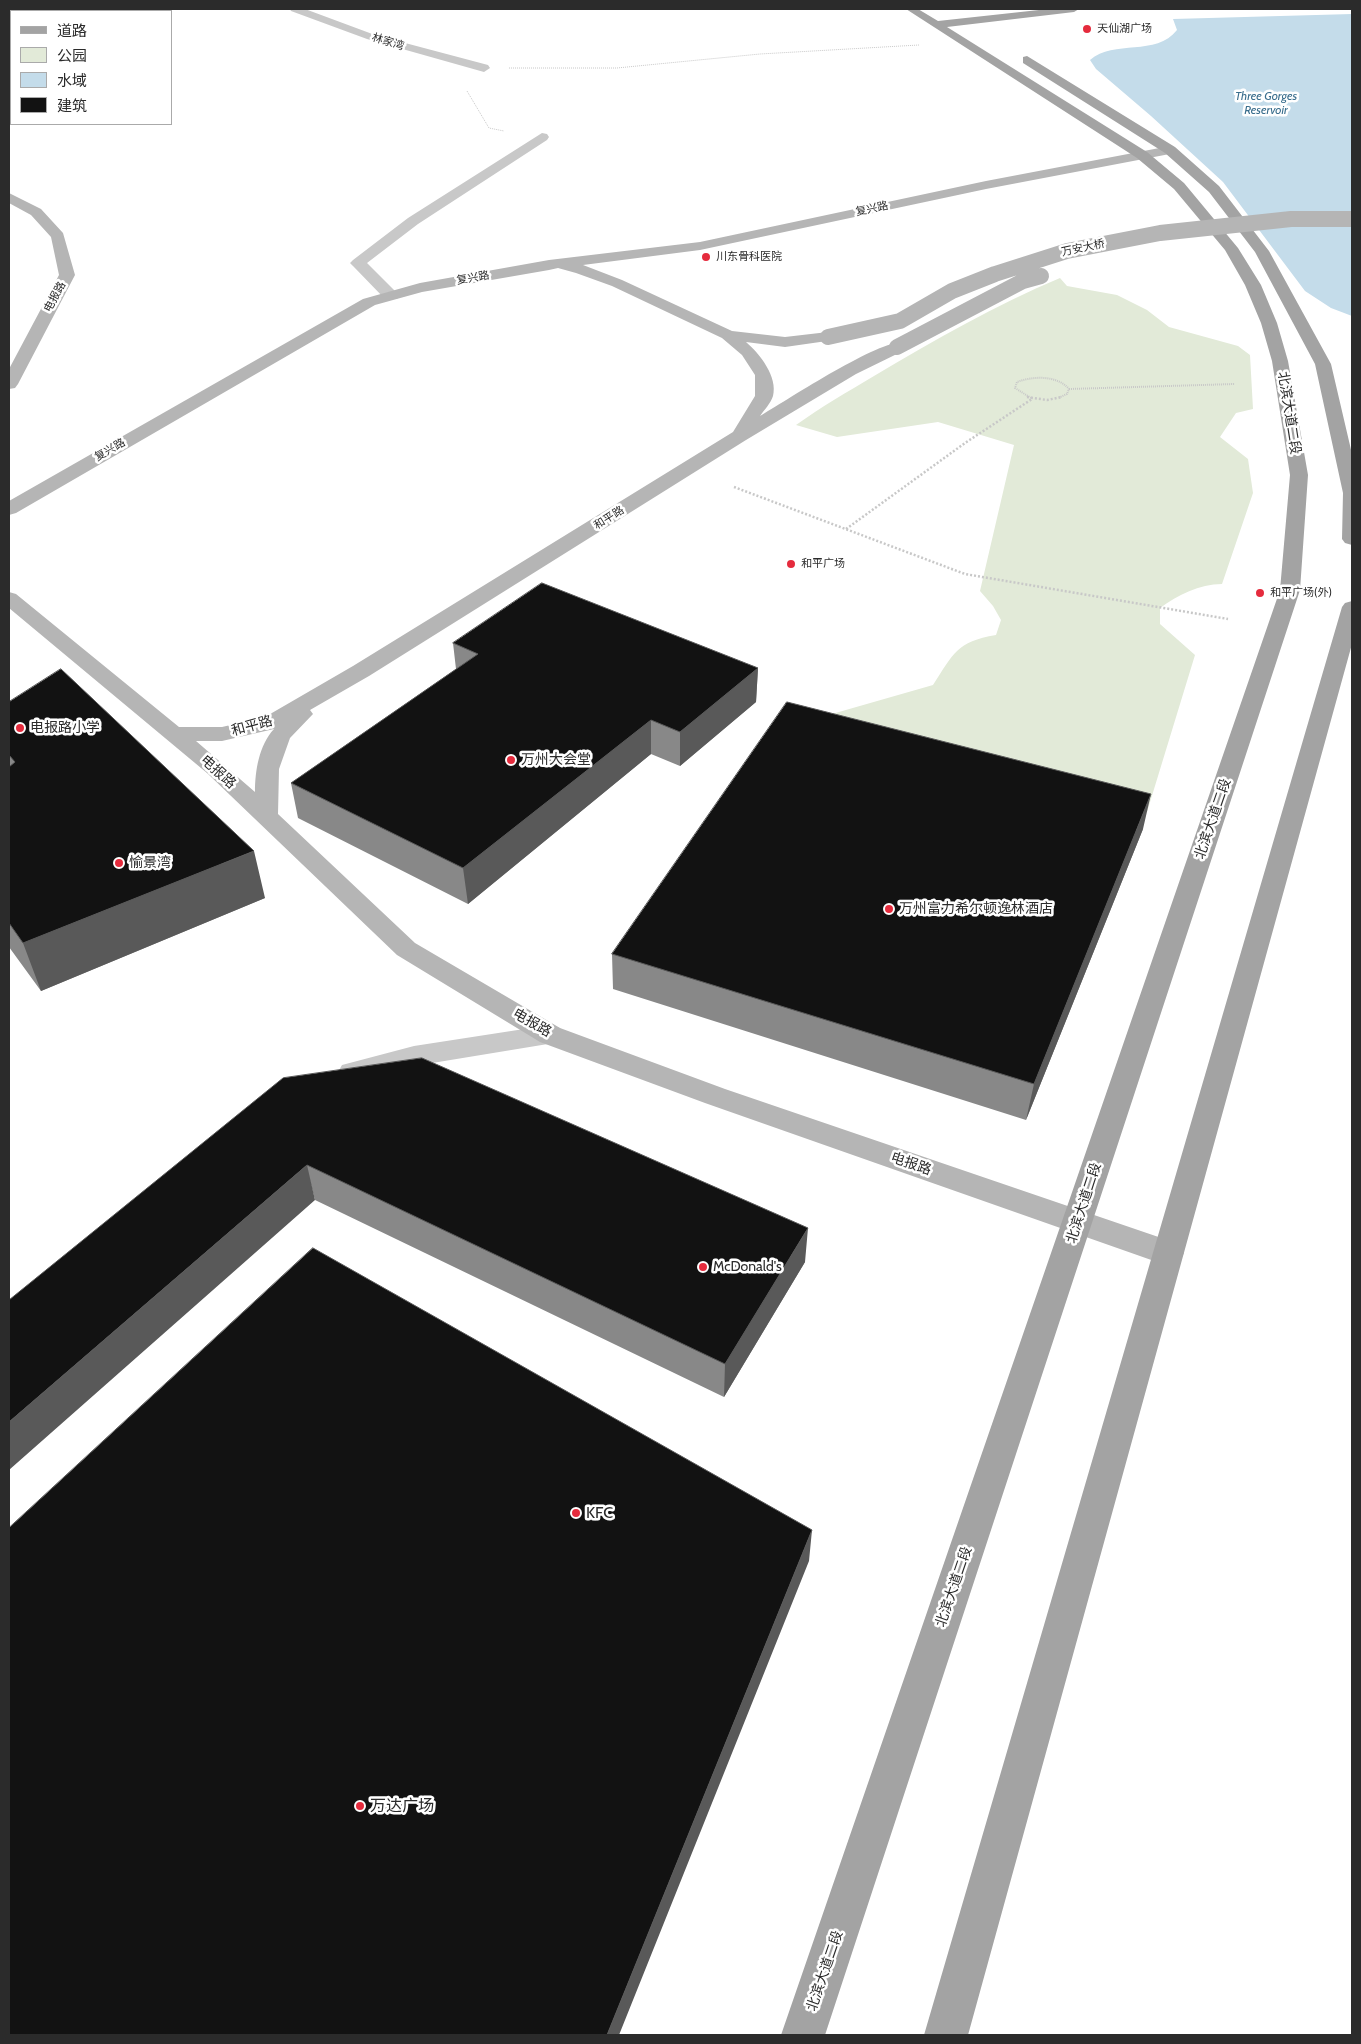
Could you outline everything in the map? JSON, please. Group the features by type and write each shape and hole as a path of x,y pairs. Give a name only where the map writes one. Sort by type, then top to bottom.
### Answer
{"main road":[{"path":"911,9 931,22 1014,9"},
{"path":"993,32 1015,22 1069,9"},
{"path":"955,17 1074,9"},
{"path":"955,17 978,31"},
{"name":"北滨大道二段","path":"803,2035 1290,590 1299,475 1280,360 1269,323 1253,285 1232,248 1179,186 1142,156 931,22"},
{"path":"1018,55 1170,150 1214,189 1262,250 1323,364 1352,492 1352,539"},
{"name":"复兴路","path":"9,508 369,302 420,288 549,265 662,252 986,185 1170,150"},
{"name":"电报路","path":"9,197 36,212 58,236 67,276 9,384"},
{"name":"万安大桥","path":"728,335 785,342 828,337 900,321 952,291 995,274 1067,251 1160,233 1291,219 1352,219"},
{"name":"万安大桥","path":"1075,264 1181,242 1309,228 1352,228"},
{"path":"617,283 615,270 631,261 662,252"},
{"path":"549,265 579,269 617,283 728,335 748,352 763,375 764,396 740,436"},
{"name":"万安大桥","path":"897,346 1023,282 1058,270"},
{"name":"和平路","path":"175,734 222,734 273,722 323,694 740,436 850,370 897,346"},
{"path":"9,501 47,485"},
{"name":"电报路","path":"9,598 215,768 406,949 550,1035 715,1096 1168,1253"},
{"path":"946,2035 1352,607"},
{"name":"和平路","path":"266,818 267,769 280,735 323,694"}],"street":[{"name":"林家湾","path":"296,9 371,36 484,68"},
{"path":"390,296 358,263 413,221 542,137"},
{"path":"326,1079 414,1056 550,1035"}],"path":[{"path":"542,137 489,128 456,71 484,68 617,68 760,54 922,44"},
{"path":"1041,377 1064,383 1068,389 1067,394 1059,399 1032,399 1020,394 1014,388 1017,382 1027,378 1041,377"},
{"path":"1068,389 1235,384"},
{"path":"846,529 965,443 1032,399"},
{"path":"734,487 965,574 1228,618"}],"green space":[{"path":"1060,278 1067,286 1117,295 1147,310 1169,327 1238,346 1250,355 1253,409 1236,413 1220,437 1248,459 1253,493 1222,584 1213,584 1189,591 1160,608 1160,624 1195,655 1147,812 797,724 933,685 952,657 964,645 996,635 1001,620 993,606 980,591 1014,445 938,422 837,437 796,425 844,394 943,336 989,311"}],"water":[{"name":"Three Gorges Reservoir","path":"1352,14 1352,316 1331,308 1305,291 1223,182 1096,69 1090,60 1111,50 1158,43 1168,38 1177,30 1173,19"}],"building":[{"name":"万州大会堂","path":"542,583 758,668 680,732 651,720 463,868 291,783 478,654 453,643"},
{"name":"愉景湾","path":"61,669 254,851 23,943 9,923 9,767 15,762 9,755 9,702"},
{"name":"万州富力希尔顿逸林酒店","path":"787,702 1151,794 1034,1084 612,954"},
{"path":"422,1058 808,1228 725,1364 307,1165 9,1422 9,1300 283,1078"},
{"name":"万达广场","path":"313,1248 812,1530 607,2035 9,2035 9,1528"}],"place":[{"name":"天仙湖广场","path":"1087,29"},
{"name":"川东骨科医院","path":"706,257"},
{"name":"和平广场","path":"791,564"},
{"name":"和平广场(外)","path":"1260,593"},
{"name":"电报路小学","path":"20,728"},
{"name":"万州大会堂","path":"511,760"},
{"name":"愉景湾","path":"119,863"},
{"name":"万州富力希尔顿逸林酒店","path":"889,909"},
{"name":"McDonald's","path":"703,1267"},
{"name":"KFC","path":"576,1513"},
{"name":"万达广场","path":"360,1806"}]}
